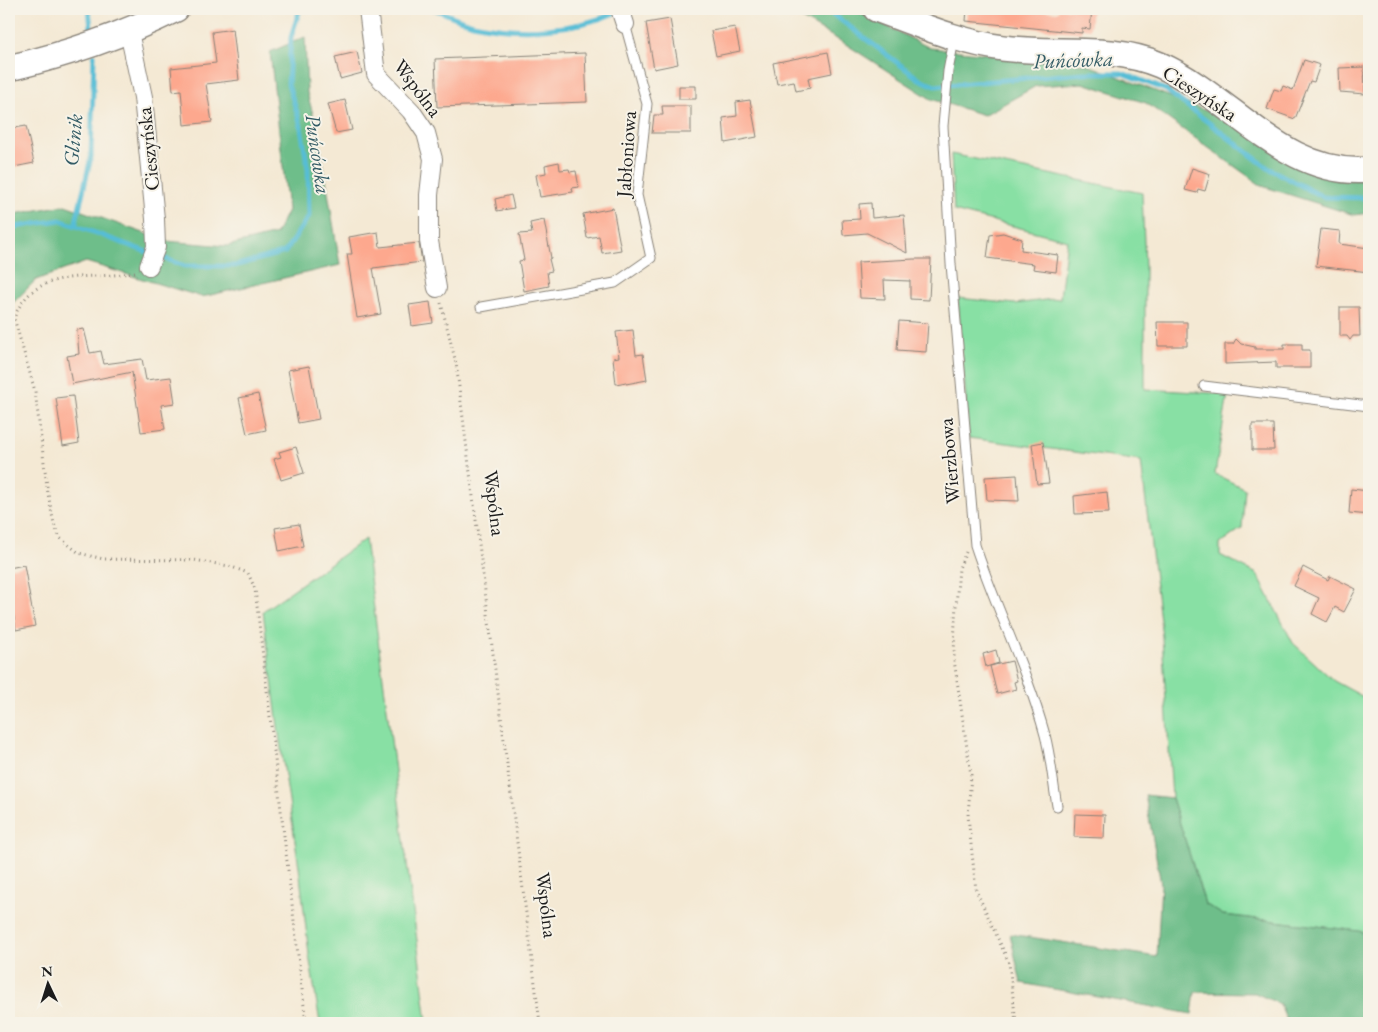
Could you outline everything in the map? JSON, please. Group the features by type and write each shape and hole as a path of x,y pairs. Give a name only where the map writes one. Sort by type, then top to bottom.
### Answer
{"street":[{"path":"9,68 52,58 129,32 176,9"},
{"name":"Wspólna","path":"368,9 376,74 411,111 426,133 433,159 429,195 429,241 437,288"},
{"name":"Cieszyńska","path":"876,9 955,38 1004,48 1115,52 1147,61 1186,79 1265,136 1308,160 1340,171 1369,170"},
{"name":"Cieszyńska","path":"129,32 143,97 155,219 156,248 149,266"}],"lane":[{"name":"Jabłoniowa","path":"481,307 616,283 651,258 637,195 647,104 622,16"},
{"name":"Wierzbowa","path":"955,38 948,71 943,126 951,264 973,533 989,587 1004,618 1032,692 1045,736 1057,806"},
{"path":"1204,386 1369,406"}],"path":[{"path":"149,266 114,276 48,280 27,294 14,318 35,391 54,524 60,538 79,553 103,559 194,560 229,566 248,573 255,589 306,1023"},
{"name":"Wspólna","path":"437,288 456,363 540,1023"},
{"path":"973,533 959,568 954,619 954,660 971,775 968,816 976,890 1009,963 1016,1023"}],"green space":[{"path":"812,9 847,9 863,14 930,48 1086,64 1204,110 1333,178 1369,176 1369,213 1354,215 1262,186 1146,103 1083,83 1036,86 984,115 931,99 844,43 802,19"},
{"path":"305,37 307,93 318,132 340,265 202,297 86,262 36,280 10,306 9,315 9,215 65,205 166,241 227,246 276,234 288,210 270,52"},
{"path":"951,154 1142,193 1145,266 1145,389 1228,394 1215,474 1245,489 1242,528 1220,544 1220,555 1257,574 1293,643 1334,681 1369,700 1369,935 1359,931 1223,915 1205,904 1172,798 1162,637 1141,461 969,438 958,298 1015,304 1060,298 1067,240 954,211"},
{"path":"365,539 427,1023 320,1023 309,955 299,867 263,611"},
{"path":"1145,795 1172,798 1205,904 1223,915 1359,931 1369,935 1369,1023 1288,1023 1280,1004 1255,993 1195,992 1192,1014 1021,983 1010,934 1157,957 1161,884"}],"building":[{"path":"967,9 1027,9 1058,12 1059,9 1092,9 1090,29 1082,28 1082,33 966,21"},
{"path":"670,19 678,64 654,69 646,23"},
{"path":"735,27 740,51 716,56 711,31"},
{"path":"233,29 239,80 206,84 212,122 184,125 181,90 173,91 171,68 216,63 212,32"},
{"path":"357,52 362,73 340,79 335,57"},
{"path":"828,52 832,73 808,78 810,88 796,91 794,81 777,84 773,63"},
{"path":"585,53 587,102 437,107 435,59"},
{"path":"1304,60 1320,65 1314,82 1310,81 1295,119 1267,109 1274,89 1281,91 1283,86 1293,90"},
{"path":"1364,67 1365,94 1340,92 1339,68"},
{"path":"679,86 696,86 696,99 679,99"},
{"path":"345,100 352,130 336,133 328,104"},
{"path":"750,100 757,137 725,143 723,118 737,116 736,102"},
{"path":"662,106 691,106 691,133 652,133 654,115 663,115"},
{"path":"26,126 34,163 9,168 9,129"},
{"path":"559,162 560,170 569,169 570,172 576,171 579,187 572,188 573,192 540,197 536,175 546,173 545,165"},
{"path":"1192,168 1210,174 1205,191 1198,189 1197,193 1185,190"},
{"path":"511,195 514,208 497,211 495,199"},
{"path":"871,203 872,218 904,215 907,253 867,233 843,235 842,220 860,219 859,204"},
{"path":"613,208 621,250 602,253 599,236 587,238 583,214"},
{"path":"544,220 552,271 547,272 549,286 524,291 519,261 524,260 519,234 532,233 530,223"},
{"path":"1321,229 1340,231 1339,244 1369,248 1369,272 1316,266"},
{"path":"378,232 380,247 419,243 422,262 373,268 381,314 357,318 347,254 352,254 349,237"},
{"path":"1003,233 1022,239 1021,250 1058,255 1056,272 1033,269 1034,264 987,258 990,235"},
{"path":"931,259 929,300 910,299 910,281 884,280 885,299 860,298 858,262"},
{"path":"430,302 433,323 412,326 409,305"},
{"path":"1340,307 1359,307 1360,336 1353,336 1350,340 1347,336 1340,336"},
{"path":"899,321 928,323 926,352 897,350"},
{"path":"1157,322 1187,322 1187,346 1158,346"},
{"path":"84,329 90,353 101,351 104,364 142,359 146,380 171,377 175,403 161,405 165,429 141,432 132,372 72,384 67,356 79,354 77,330"},
{"path":"633,330 636,355 643,354 647,380 616,384 613,358 619,357 616,332"},
{"path":"1236,339 1241,344 1255,347 1255,349 1284,349 1284,344 1302,344 1302,350 1310,350 1310,368 1276,368 1276,362 1225,364 1225,344 1233,344"},
{"path":"309,366 319,419 298,423 288,370"},
{"path":"258,394 266,430 247,434 239,398"},
{"path":"73,396 79,443 63,446 56,398"},
{"path":"1252,424 1273,424 1274,450 1252,450"},
{"path":"1043,442 1049,483 1037,484 1032,444"},
{"path":"296,447 304,473 281,480 274,459 281,457 279,452"},
{"path":"1017,475 1019,501 987,500 985,477"},
{"path":"1351,489 1369,491 1369,515 1349,513"},
{"path":"1107,492 1109,513 1075,514 1074,496"},
{"path":"299,524 303,546 279,551 275,528"},
{"path":"24,565 35,626 16,630 9,586 9,568"},
{"path":"1303,567 1328,580 1330,576 1356,589 1344,612 1335,607 1327,622 1312,614 1319,598 1294,586"},
{"path":"996,650 999,663 986,667 983,654"},
{"path":"1012,661 1017,681 1014,682 1016,689 997,694 990,666"},
{"path":"1075,814 1105,815 1104,838 1074,837"}],"waterway":[{"name":"Glinik","path":"89,9 92,37"},
{"name":"Puńcówka","path":"9,228 60,220 185,266 234,266 285,252 309,216 308,169 300,122 288,84 291,37 300,9"},
{"name":"Puńcówka","path":"434,9 473,24 528,30 565,27 617,12"},
{"name":"Puńcówka","path":"826,9 919,79 935,86 1084,73 1122,73 1166,90 1268,168 1323,197 1369,198"},
{"name":"Glinik","path":"75,226 91,157 94,55"}]}
